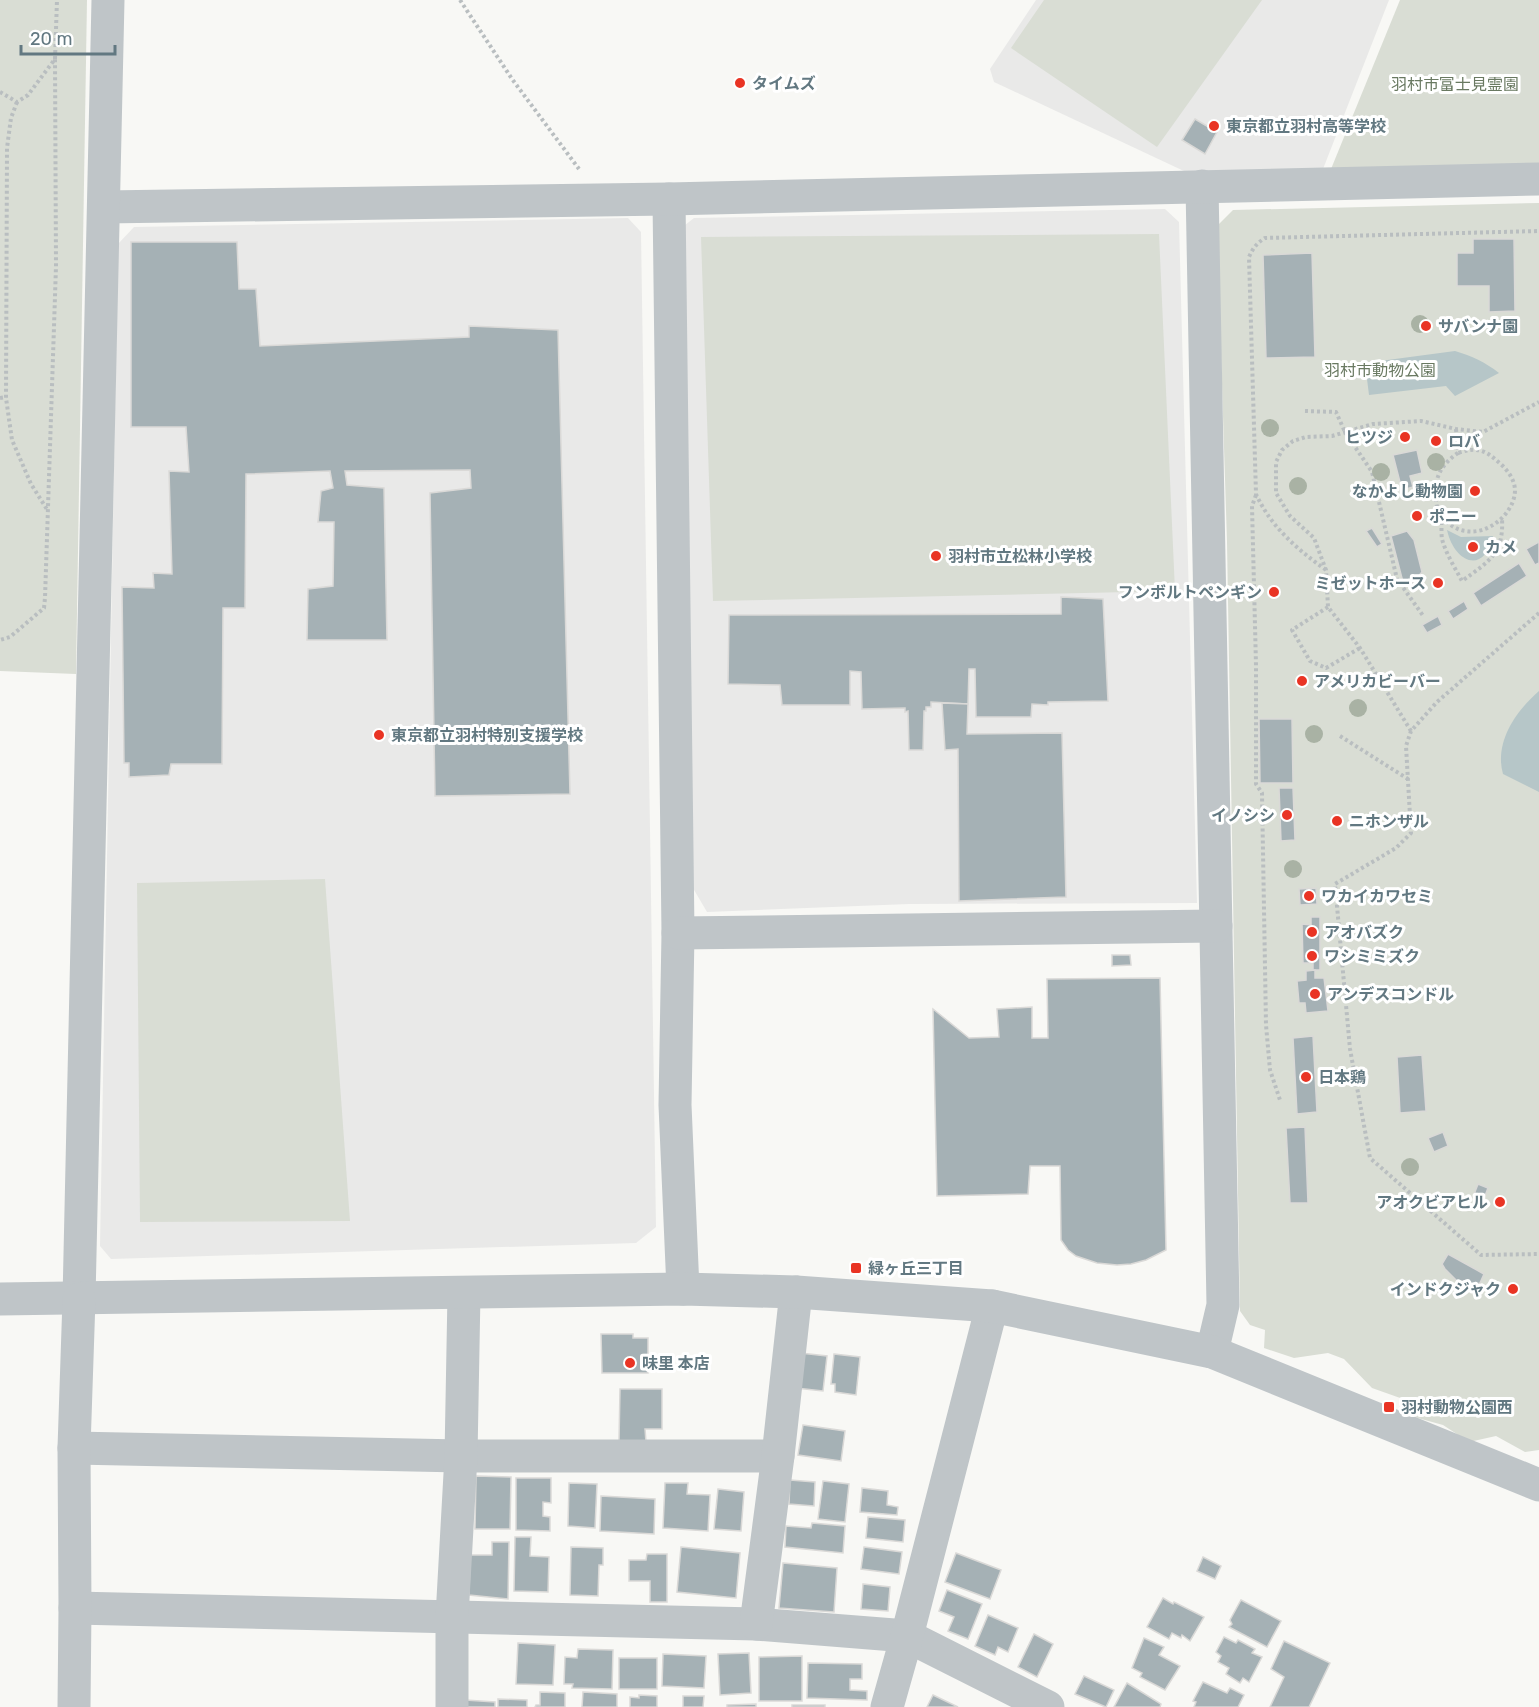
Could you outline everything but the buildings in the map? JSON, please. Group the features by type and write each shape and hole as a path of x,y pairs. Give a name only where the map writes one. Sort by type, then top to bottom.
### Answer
{"street":[{"path":"74,1707 74,1448 108,0"},
{"path":"104,207 669,199 1539,179"},
{"path":"1202,186 1223,1305 1212,1352"},
{"path":"669,199 678,933 675,1105 683,1289"},
{"path":"678,933 1216,926"},
{"path":"0,1299 683,1289 796,1292 992,1306 1212,1352 1539,1485"},
{"path":"756,1624 796,1292"},
{"path":"452,1707 452,1617 461,1456 464,1293"},
{"path":"887,1707 992,1306"},
{"path":"74,1448 461,1456 778,1456"},
{"path":"75,1608 756,1624 907,1636 1048,1707"}],"path":[{"path":"0,640 10,637 44,608 56,266 57,0"},
{"path":"460,0 512,79 583,175"},
{"path":"48,511 31,484 12,440 6,397 7,147 11,118 17,102 28,94 55,59"},
{"path":"0,92 17,102"},
{"path":"1280,1101 1270,1070 1266,1025 1262,792 1256,784 1256,654 1252,506 1256,494 1249,257 1252,249 1265,238 1539,231"},
{"path":"0,398 6,397"},
{"path":"1411,731 1360,648 1328,607 1326,570 1314,538 1290,516 1276,493 1276,462 1282,450 1293,441 1332,436 1373,424 1421,421 1455,429 1483,432 1539,402"},
{"path":"1305,411 1336,412 1344,432 1372,472 1397,579 1424,617"},
{"path":"1455,429 1458,453"},
{"path":"1441,517 1454,527 1466,531 1489,527 1502,519 1510,508 1515,491 1513,481 1505,468 1489,453 1472,449 1458,453 1446,461 1438,476 1435,489 1436,504 1441,517 1442,537 1450,559 1462,581 1492,559 1503,537 1502,519"},
{"path":"1256,494 1262,507 1289,542 1326,570"},
{"path":"1328,607 1292,630 1310,661 1326,668 1360,648"},
{"path":"1539,613 1437,702 1411,731 1406,746 1412,834 1396,848 1335,884 1350,1049 1370,1158 1481,1255 1539,1254"},
{"path":"1340,736 1408,779"}],"shaded area":[{"name":"東京都立羽村高等学校","path":"1036,0 1389,0 1323,169 1186,172 994,82 990,69"},
{"name":"羽村市立松林小学校","path":"1165,209 1179,222 1197,903 909,904 707,912 690,883 680,229 694,218"},
{"name":"東京都立羽村特別支援学校","path":"628,218 641,232 656,1227 636,1243 111,1259 100,1246 118,244 134,227"},
{"path":"1455,351 1478,360 1499,373 1455,396 1446,386 1369,395 1365,363"},
{"path":"1447,530 1461,537 1493,536 1489,549 1483,556 1476,560 1469,560 1462,557 1456,550"},
{"path":"1539,691 1539,792 1503,774 1501,762 1504,739 1509,728 1522,708"}],"green space":[{"path":"0,0 87,0 76,674 0,671"},
{"path":"1044,0 1262,0 1157,147 1011,48"},
{"name":"羽村市富士見霊園","path":"1400,0 1539,0 1539,165 1331,169"},
{"name":"羽村市動物公園","path":"1539,203 1539,1450 1525,1452 1496,1436 1469,1442 1443,1425 1414,1417 1403,1399 1372,1388 1344,1359 1328,1353 1294,1358 1264,1348 1265,1330 1250,1325 1240,1311 1227,542 1217,226 1233,210"},
{"path":"1159,234 1175,591 713,601 701,237"},
{"path":"325,879 350,1221 140,1222 137,883"}],"place":[{"name":"タイムズ","path":"740,83"},
{"name":"東京都立羽村高等学校","path":"1214,126"},
{"name":"サバンナ園","path":"1426,326"},
{"name":"ヒツジ","path":"1405,437"},
{"name":"ロバ","path":"1436,441"},
{"name":"なかよし動物園","path":"1475,491"},
{"name":"ポニー","path":"1417,516"},
{"name":"カメ","path":"1473,547"},
{"name":"羽村市立松林小学校","path":"936,556"},
{"name":"ミゼットホース","path":"1438,583"},
{"name":"フンボルトペンギン","path":"1274,592"},
{"name":"アメリカビーバー","path":"1302,681"},
{"name":"東京都立羽村特別支援学校","path":"379,735"},
{"name":"イノシシ","path":"1287,815"},
{"name":"ニホンザル","path":"1337,821"},
{"name":"ワカイカワセミ","path":"1309,896"},
{"name":"アオバズク","path":"1312,932"},
{"name":"ワシミミズク","path":"1312,956"},
{"name":"アンデスコンドル","path":"1315,994"},
{"name":"日本鶏","path":"1306,1077"},
{"name":"アオクビアヒル","path":"1500,1202"},
{"name":"緑ヶ丘三丁目","path":"856,1268"},
{"name":"インドクジャク","path":"1513,1289"},
{"name":"味里 本店","path":"630,1363"},
{"name":"羽村動物公園西","path":"1389,1407"}]}
